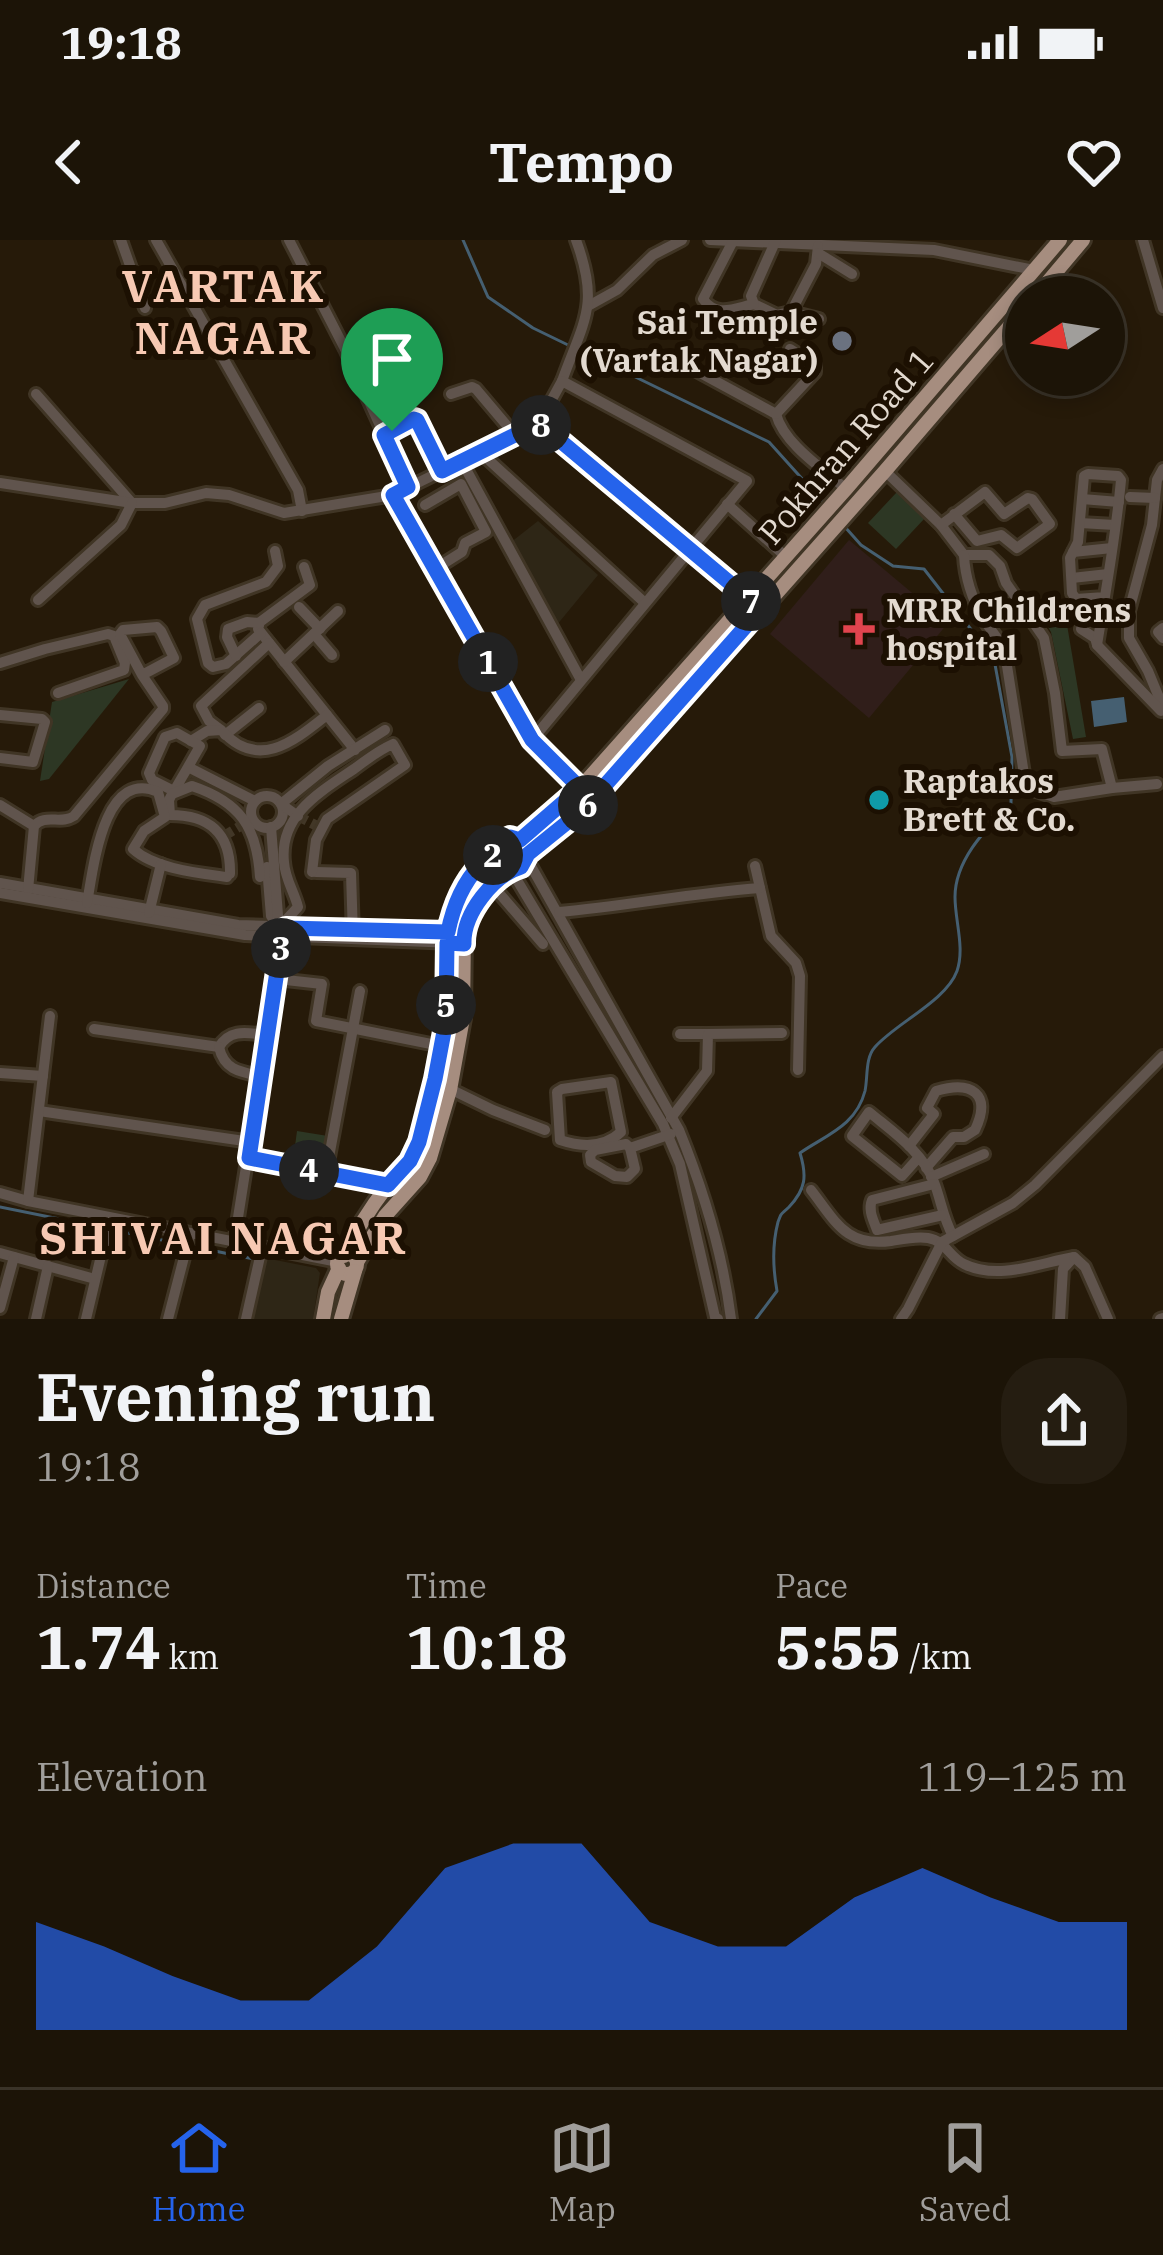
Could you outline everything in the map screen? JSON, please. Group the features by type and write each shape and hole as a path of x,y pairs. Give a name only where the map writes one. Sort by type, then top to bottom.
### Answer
{"main road":[{"name":"Pokhran Road 1","path":"525,851 1060,240"},
{"path":"1053,276 1083,240"},
{"name":"Pokhran Road 1","path":"525,851 585,808 1004,334"},
{"path":"341,1319 346,1264 357,1228 410,1161 419,1142 446,1021 456,937 493,886 509,870 521,867 525,851 505,838 495,853 497,862 509,870"},
{"path":"323,1319 328,1292 346,1264 420,1178 430,1158 464,1018 453,906 480,866 495,853"}],"street":[{"path":"121,240 145,308"},
{"path":"156,240 298,490 302,511"},
{"path":"290,240 408,487"},
{"path":"0,483 132,503 165,503 206,493 229,495 284,513 393,495 539,423 562,381 590,305 590,284 576,240"},
{"path":"590,305 617,290 653,255 682,240"},
{"path":"710,240 775,241 818,249 936,245 1034,270"},
{"path":"1143,240 1163,308"},
{"path":"733,241 703,299 711,308 722,311 754,304 777,316 791,312 819,319"},
{"path":"754,304 752,292 775,241"},
{"path":"818,249 852,274"},
{"path":"791,312 816,264 818,249"},
{"path":"990,321 1004,334"},
{"path":"776,415 815,372 815,365 790,349"},
{"path":"671,357 776,415 794,442 846,489"},
{"path":"532,740 747,482 562,381"},
{"path":"451,394 476,388 514,434"},
{"path":"36,394 132,503"},
{"path":"384,435 417,420 442,471"},
{"path":"539,423 761,609"},
{"path":"480,452 645,603"},
{"path":"461,462 466,482 491,529 581,680"},
{"path":"1163,470 1157,481 1130,638 1163,710"},
{"path":"885,471 964,555 964,570 976,601 1005,653 1024,774 1030,784 1054,797 1157,784"},
{"path":"1097,644 1105,596 1115,525 1124,500 1118,476 1088,474 1084,476 1078,542 1070,558 1072,578 1076,599 1105,596"},
{"path":"425,505 466,482"},
{"path":"940,525 955,514 985,492 1004,514 1032,499 1050,524 1017,548 1000,536 977,541 955,514"},
{"path":"393,495 532,740 580,788"},
{"path":"1082,499 1155,499"},
{"path":"38,600 121,525 132,503"},
{"path":"728,505 785,556"},
{"path":"1080,523 1115,525"},
{"path":"435,569 462,551 465,543 491,529"},
{"path":"1073,552 1112,548"},
{"path":"263,633 216,667 208,663 197,619 205,605 266,582 278,566 275,551"},
{"path":"964,555 989,555 1000,566 1006,583 1044,638 1062,751 1104,751 1112,788"},
{"path":"304,567 310,585 278,610 201,706 209,721 233,743 253,751 294,741 327,715"},
{"path":"1072,578 1108,574"},
{"path":"266,582 278,610"},
{"path":"299,607 332,655"},
{"path":"284,662 338,611"},
{"path":"236,656 228,628 248,622 263,633 355,750"},
{"path":"28,893 34,826 44,819 62,821 74,816 163,710 163,706 142,675 120,634 157,627 173,658 142,675"},
{"path":"1163,628 1158,632 1163,638"},
{"path":"1082,629 1163,710"},
{"path":"0,663 114,636 124,670 58,693"},
{"path":"191,741 207,730 223,732 259,708"},
{"path":"0,715 45,722 33,762 0,758"},
{"path":"280,804 385,730"},
{"path":"170,733 200,746 188,767 174,791 148,773 170,733"},
{"path":"278,924 298,907 287,883 284,855 287,835 304,805 393,744 405,764 327,819 316,840 314,872 351,873 353,935"},
{"path":"188,767 255,801"},
{"path":"87,904 105,818 130,792 150,788 158,792 165,817 133,844 139,855 228,875 230,862 223,837 192,815 170,814 172,794 191,786 226,801 240,815 257,842 260,877"},
{"path":"234,1243 277,979 278,924 259,824 251,810 255,801 269,796 298,815"},
{"path":"259,824 281,818 280,804"},
{"path":"0,805 34,826"},
{"path":"525,851 696,1171 731,1319"},
{"path":"148,914 161,863"},
{"path":"755,866 771,936 796,963 800,976 798,1070"},
{"path":"509,870 644,1079"},
{"path":"0,884 87,904 238,926 278,924 353,935 456,937"},
{"path":"493,886 543,944"},
{"path":"559,912 760,888"},
{"path":"0,893 28,893"},
{"path":"277,979 322,984 316,1021 441,1046"},
{"path":"326,1173 360,991"},
{"path":"28,1201 50,1016"},
{"path":"94,1029 219,1047"},
{"path":"261,1076 231,1068 219,1047 233,1033 267,1035"},
{"path":"680,1034 782,1033"},
{"path":"630,1148 671,1126 707,1071 708,1034"},
{"path":"901,1319 948,1239 1013,1203 1035,1185 1163,1056"},
{"path":"0,1073 43,1076"},
{"path":"435,1079 493,1110 545,1130"},
{"path":"613,1086 621,1132 617,1137 586,1146 560,1140 556,1092 644,1079"},
{"path":"909,1146 934,1114 927,1108 936,1091 970,1089 980,1095 983,1104 975,1130 953,1137 928,1171 872,1200 869,1207 877,1230 943,1215"},
{"path":"39,1111 251,1142"},
{"path":"984,1154 928,1171 902,1176 852,1136 868,1112 909,1146 928,1171 957,1261 988,1272 1074,1257"},
{"path":"671,1126 718,1319"},
{"path":"249,1158 388,1185"},
{"path":"811,1190 857,1241 948,1239"},
{"path":"0,1193 346,1264"},
{"path":"86,1319 110,1218"},
{"path":"168,1319 190,1234"},
{"path":"246,1319 262,1248"},
{"path":"0,1253 95,1279"},
{"path":"0,1308 14,1257"},
{"path":"1060,1319 1063,1269 1074,1257"},
{"path":"1074,1257 1084,1267 1108,1319"},
{"path":"36,1319 48,1266"}],"shaded area":[{"path":"538,521 598,575 556,626 510,543"},
{"name":"MRR Childrens hospital","path":"849,540 948,623 869,718 770,634"},
{"path":"265,1258 316,1268 320,1273 313,1319 252,1319"}],"green space":[{"path":"897,492 925,518 896,549 868,523"},
{"path":"1063,601 1086,737 1073,739 1051,632 1035,605"},
{"path":"129,679 49,779 40,781 52,702"},
{"path":"297,1131 328,1136 321,1165 293,1161"}],"water":[{"path":"1124,697 1127,722 1094,727 1091,701"}],"waterway":[{"path":"463,240 488,297 568,345"},
{"path":"582,351 769,442 823,502"},
{"path":"756,1319 777,1291 776,1231 781,1215 802,1188 800,1153 855,1113 865,1091 872,1051 951,982 960,953 955,897 960,870 974,845 1011,803 1012,757 994,659 924,569 893,566 861,545 845,527"},
{"path":"0,1207 104,1228"},
{"path":"113,1230 181,1244"},
{"path":"190,1246 254,1259"}],"tunnel":[{"path":"298,816 319,827"},
{"path":"224,836 247,822"}],"place":[{"name":"Sai Temple (Vartak Nagar)","path":"842,341"},
{"name":"MRR Childrens hospital","path":"859,629"},
{"name":"Raptakos Brett & Co.","path":"879,800"}],"district":[{"name":"VARTAK NAGAR","path":"224,312"},
{"name":"SHIVAI NAGAR","path":"224,1238"}],"route":[{"path":"417,420 442,471 539,423 761,609 585,808 528,854 521,867 507,869 472,913 464,944 447,943 446,1021 435,1079 419,1142 410,1161 388,1185 249,1158 286,928 448,932 453,906 500,842 510,837 520,840 580,788 532,740 393,495 408,487 384,435 392,431 417,420"}]}
